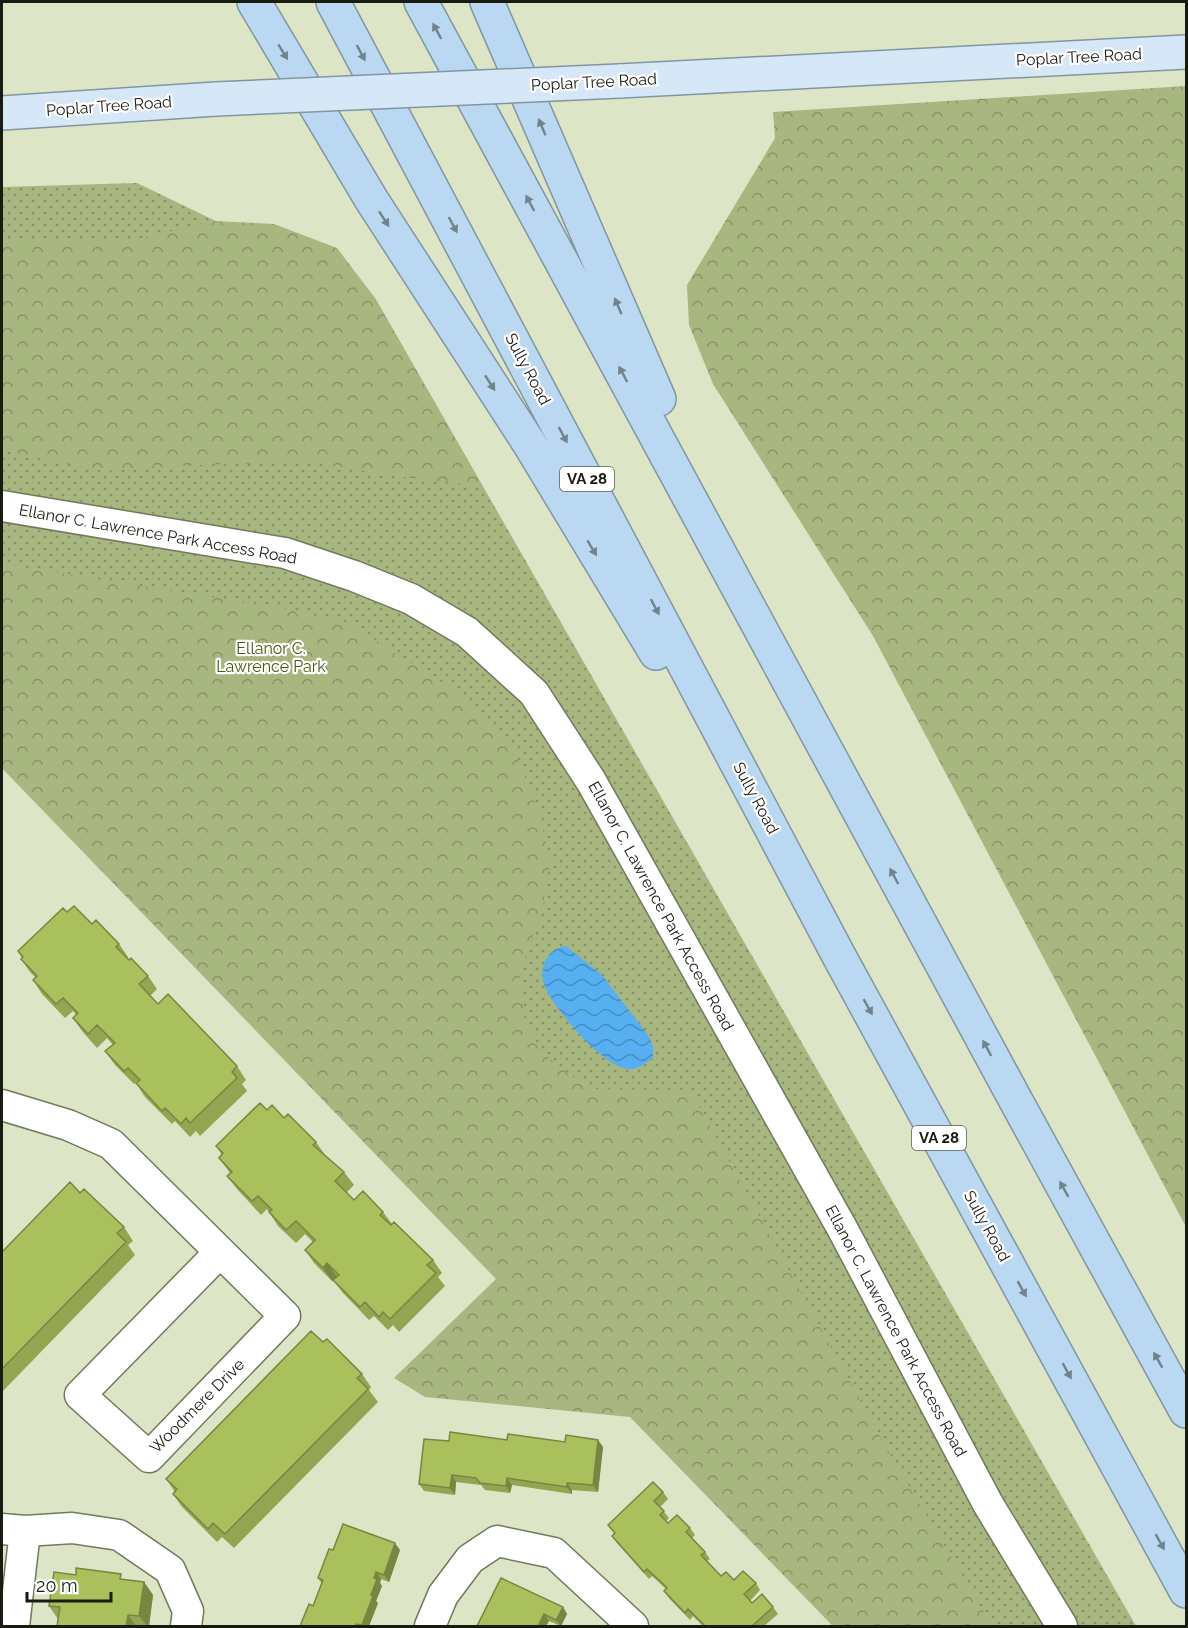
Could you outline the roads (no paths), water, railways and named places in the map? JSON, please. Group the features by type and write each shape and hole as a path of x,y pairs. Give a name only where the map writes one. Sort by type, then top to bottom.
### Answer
{"highway":[{"path":"254,2 371,199 529,443 839,956"},
{"name":"Sully Road","path":"333,2 839,956 1186,1591"},
{"path":"421,2 1186,1411"},
{"path":"487,2 644,368 820,740"}],"main road":[{"name":"Poplar Tree Road","path":"2,113 216,99 1186,52"}],"street":[{"name":"Ellanor C. Lawrence Park Access Road","path":"2,506 285,553 354,576 411,599 467,632 534,693 591,781 842,1228 988,1504 1062,1626"},
{"name":"Woodmere Drive","path":"2,1105 68,1125 111,1144 285,1316 149,1457 80,1395 220,1252"},
{"path":"14,1626 13,1530 72,1528 119,1535 170,1570 188,1611 186,1626"},
{"path":"430,1626 443,1595 470,1559 497,1541 554,1553 633,1626"}],"water":[{"path":"566,946 602,975 648,1035 653,1046 653,1058 632,1069 609,1061 583,1038 560,1011 543,982 543,968 553,951"}],"park label":[{"name":"Ellanor C. Lawrence Park","path":"271,657"}]}
